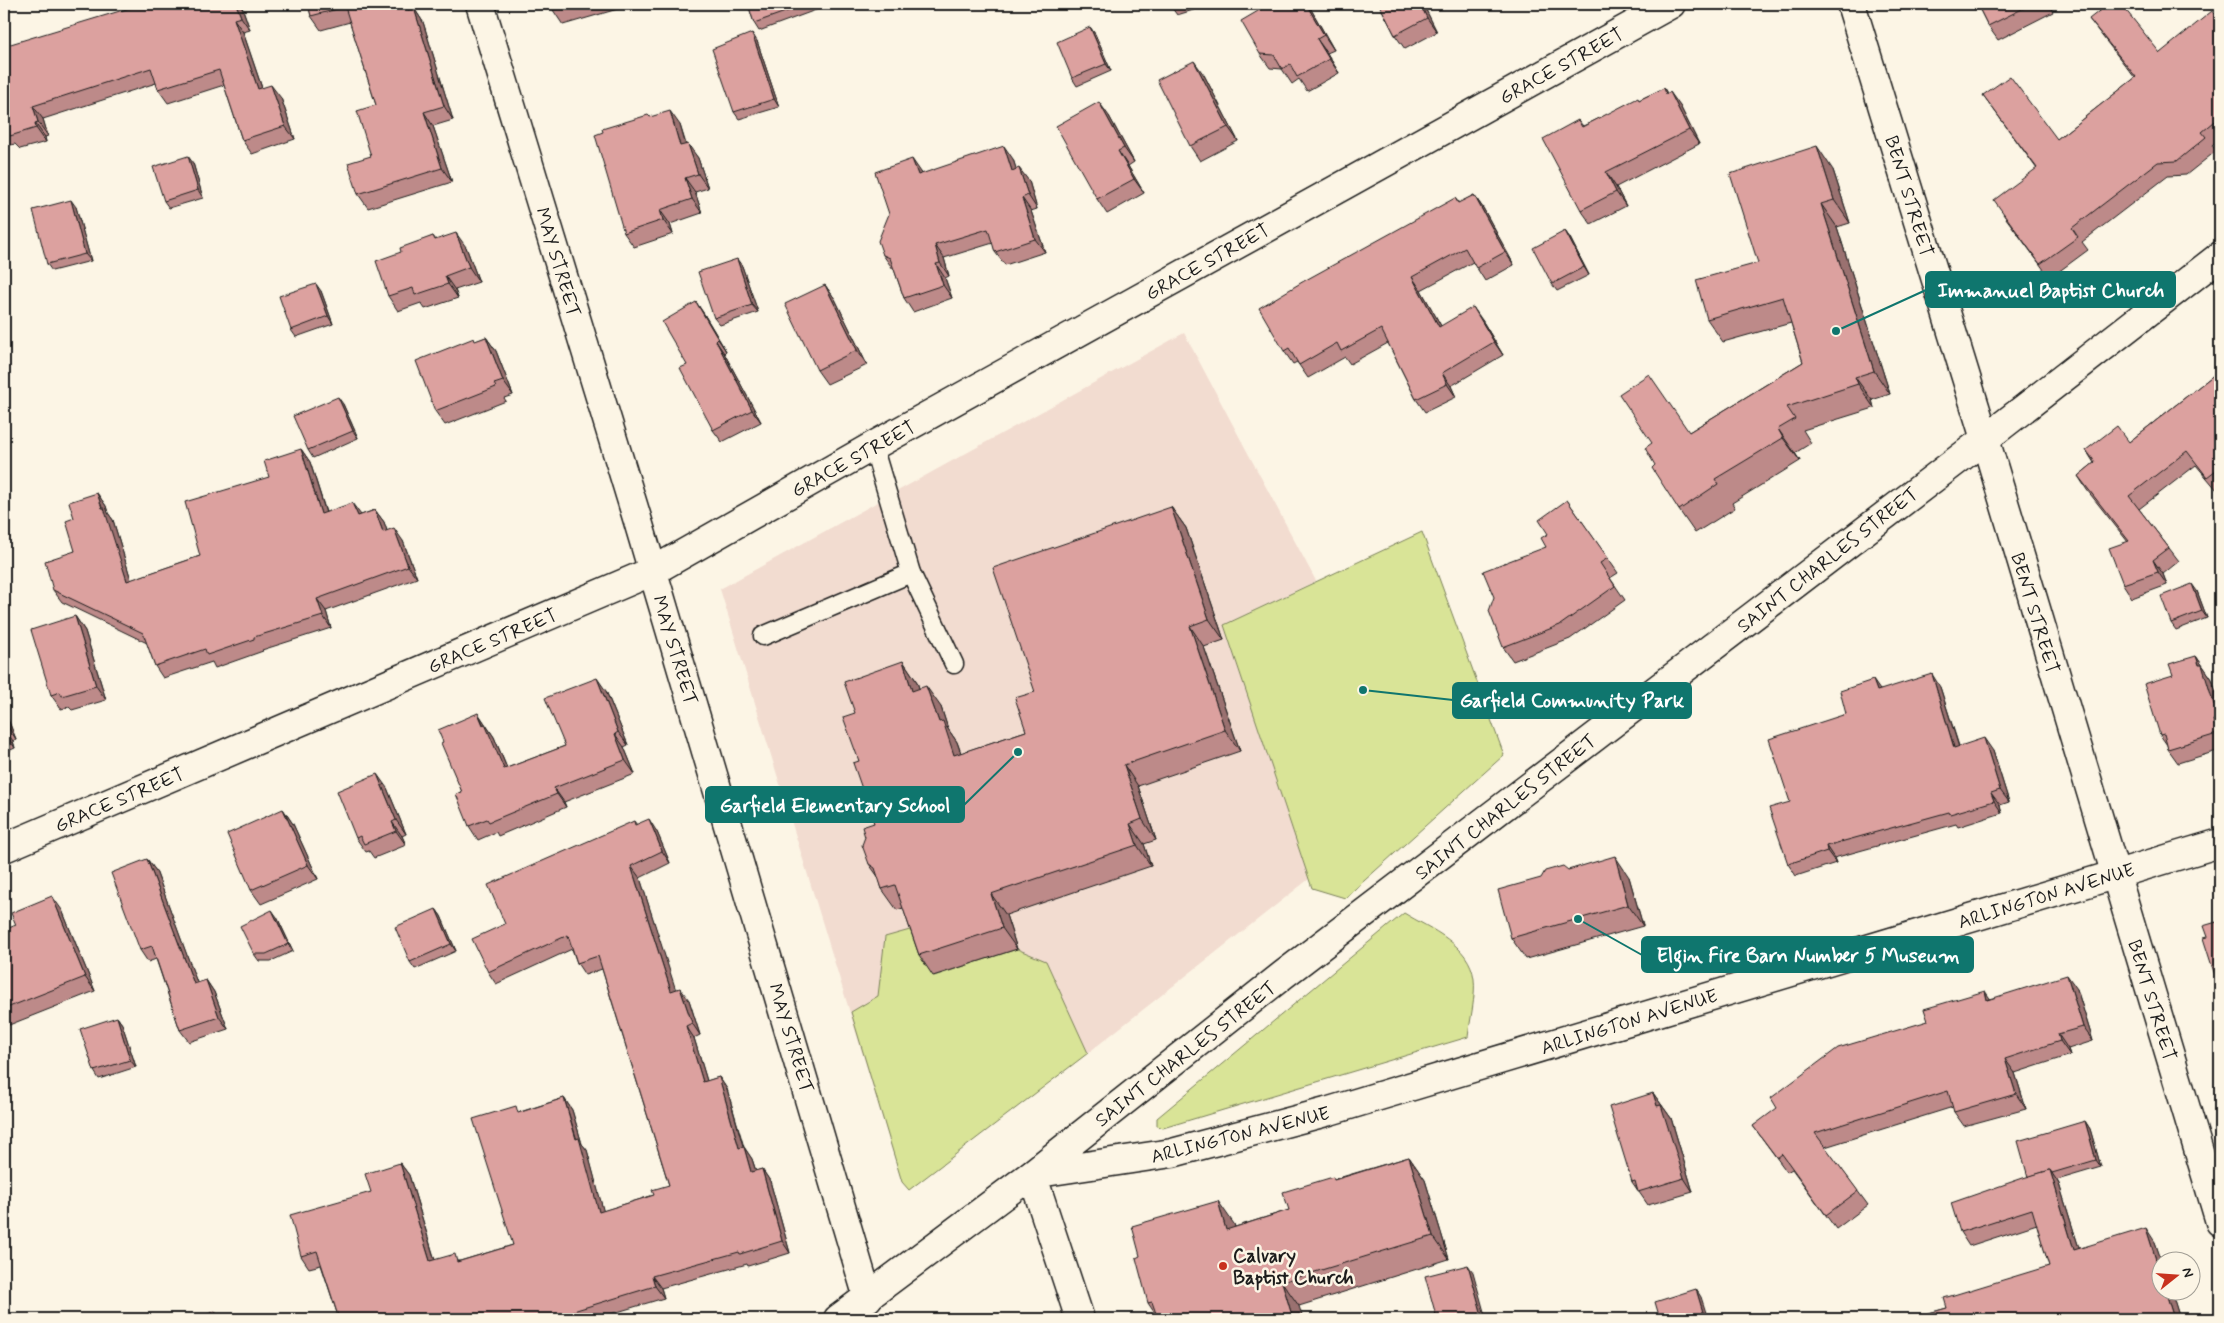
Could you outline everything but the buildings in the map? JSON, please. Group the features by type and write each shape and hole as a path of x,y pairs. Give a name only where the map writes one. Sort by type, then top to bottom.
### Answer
{"street":[{"name":"MAY STREET","path":"480,4 652,571 868,1298"},
{"name":"GRACE STREET","path":"4,848 652,571 873,446 1671,4"},
{"name":"BENT STREET","path":"1850,4 1985,439 2220,1222"},
{"name":"SAINT CHARLES STREET","path":"838,1319 1032,1174 1283,975 1985,439 2220,256"},
{"name":"ARLINGTON AVENUE","path":"1032,1174 1172,1153 1326,1112 2220,843"},
{"path":"1032,1174 1080,1319"}],"lane":[{"path":"873,446 911,573 954,664"},
{"path":"763,636 911,573"}],"shaded area":[{"path":"1184,333 1316,581 1224,625 1309,879 1088,1053 909,1190 902,1182 720,589"}],"green space":[{"path":"1422,532 1504,755 1345,898 1312,888 1224,625"},
{"path":"1404,913 1437,932 1457,947 1471,967 1474,979 1474,993 1468,1037 1163,1128 1157,1126 1157,1118"},
{"path":"917,928 934,976 1017,949 1046,961 1088,1053 909,1190 902,1182 851,1012 878,996 885,937"}],"place":[{"name":"Immanuel Baptist Church","path":"1836,331"},
{"name":"Garfield Community Park","path":"1363,690"},
{"name":"Garfield Elementary School","path":"1018,752"},
{"name":"Elgin Fire Barn Number 5 Museum","path":"1578,919"},
{"name":"Calvary Baptist Church","path":"1223,1266"}]}
